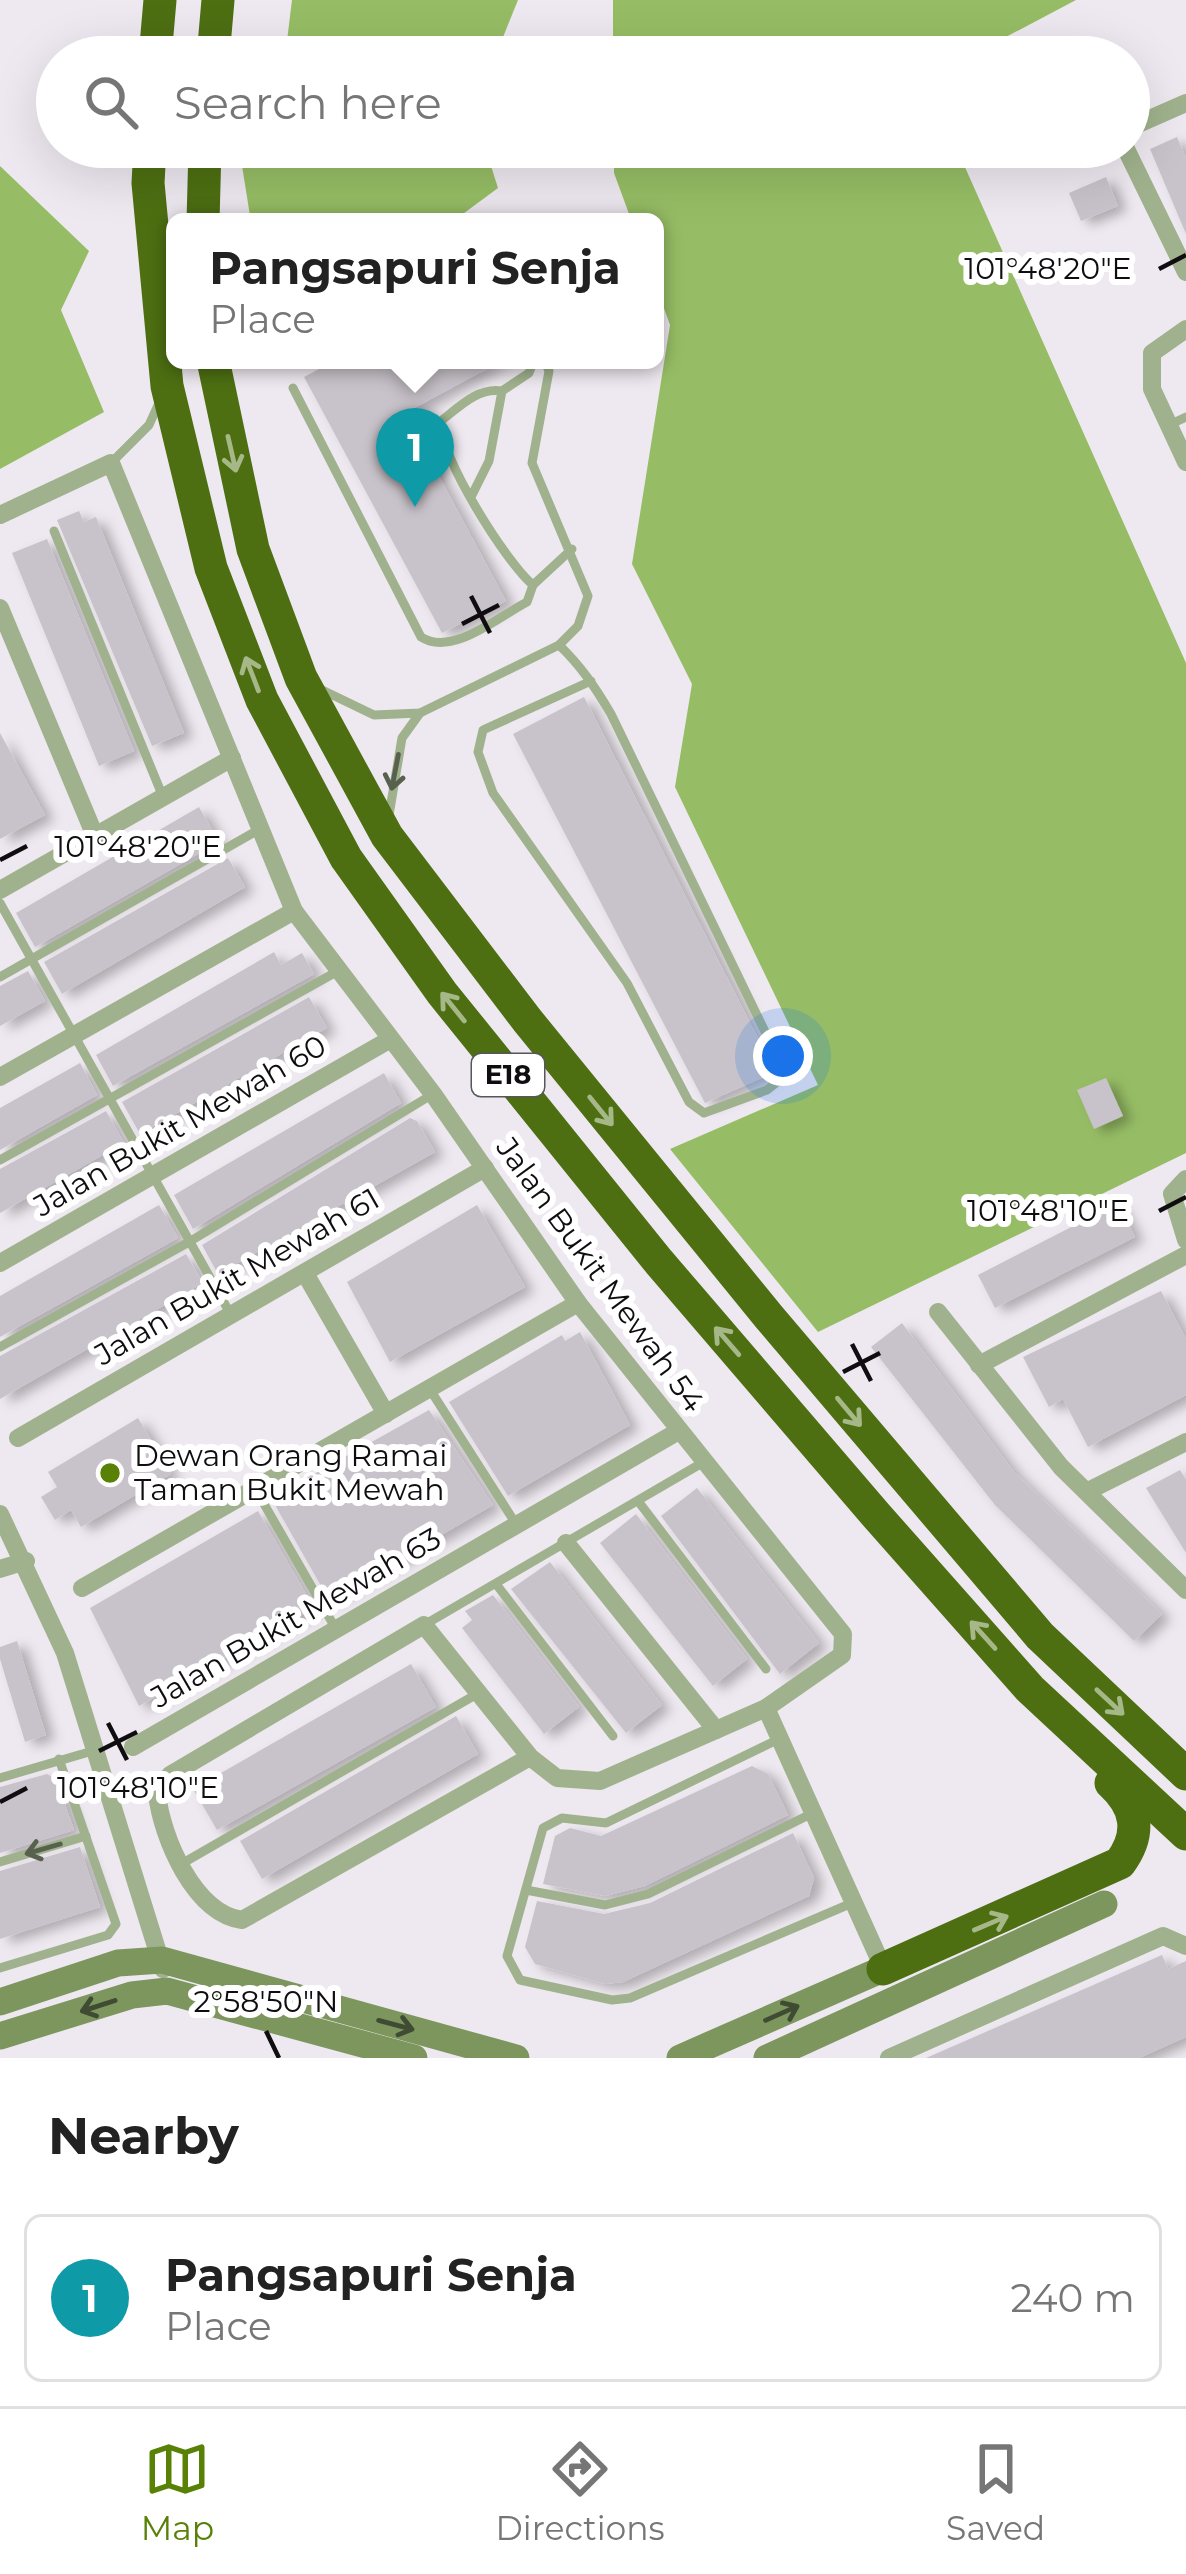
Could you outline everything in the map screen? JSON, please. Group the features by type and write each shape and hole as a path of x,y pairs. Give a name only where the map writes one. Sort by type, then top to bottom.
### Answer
{"highway":[{"path":"157,36 160,0"},
{"path":"215,36 218,0"},
{"name":"E18","path":"149,168 167,386 211,568 262,700 346,858 390,926 659,1262 1030,1689 1186,1834"},
{"path":"203,213 204,168"},
{"name":"E18","path":"215,369 254,549 301,677 387,836 769,1317 1025,1618 1186,1774"},
{"path":"890,1984 1110,1871 1127,1853 1133,1809 1060,1734 1030,1689"}],"street":[{"path":"1150,119 1186,104"},
{"path":"1135,168 1186,272"},
{"path":"1186,329 1152,353 1152,389 1178,421 1186,462"},
{"path":"0,515 111,463"},
{"name":"Jalan Bukit Mewah 54","path":"111,463 294,910 433,1094 578,1303 843,1634 842,1654 766,1708"},
{"path":"0,608 95,836"},
{"path":"0,890 232,758"},
{"path":"0,1076 294,910"},
{"name":"Jalan Bukit Mewah 60","path":"0,1263 389,1040"},
{"name":"Jalan Bukit Mewah 61","path":"18,1438 484,1168"},
{"path":"1186,1178 1178,1182 1171,1204 1186,1240"},
{"path":"979,1365 1186,1255"},
{"path":"306,1275 386,1414"},
{"path":"82,1588 578,1303"},
{"path":"938,1312 1088,1492 1186,1590"},
{"name":"Jalan Bukit Mewah 63","path":"133,1747 677,1432"},
{"path":"1088,1492 1186,1442"},
{"path":"0,1514 65,1652 162,1960 167,1991"},
{"path":"566,1543 716,1730"},
{"path":"0,1569 26,1561"},
{"path":"530,1757 242,1920 222,1917 205,1903 159,1816 157,1794 170,1775 424,1625 530,1757 557,1778 600,1781 766,1708 890,1984"},
{"path":"680,2058 1104,1904"},
{"path":"889,2058 931,2049 1163,1936 1186,1946"},
{"path":"0,2002 118,1963 162,1960 516,2058"},
{"path":"767,2058 890,1984"},
{"path":"0,2036 132,1995 167,1991 414,2058"}],"lane":[{"path":"531,369 502,391 479,394 442,421 439,437 516,571 533,585"},
{"path":"301,677 374,715 420,713 559,645 578,626 588,596 572,549 536,485 532,464 548,369"},
{"path":"111,463 149,425 167,386"},
{"path":"293,388 421,637 433,645 449,644 527,602 533,585 572,549"},
{"path":"472,495 490,461 502,391"},
{"path":"54,531 163,797"},
{"path":"559,645 591,681 787,1075 767,1090 704,1113 688,1102 627,983 584,916 493,793 478,752 483,730 591,681"},
{"path":"387,836 402,738 420,713"},
{"path":"0,977 260,829"},
{"path":"0,903 231,1315"},
{"path":"0,1160 338,970"},
{"path":"0,1346 189,1242 433,1094"},
{"path":"429,1388 516,1524"},
{"path":"424,1625 702,1463"},
{"path":"255,1489 337,1631"},
{"path":"638,1501 766,1669"},
{"path":"496,1584 613,1736"},
{"path":"183,1863 477,1694"},
{"path":"779,1739 606,1823 562,1818 543,1828 507,1956 511,1970 520,1979 612,2000 653,1992 852,1903"},
{"path":"0,1778 96,1750"},
{"path":"0,1968 108,1936 116,1924 59,1760"},
{"path":"526,1890 605,1905 647,1894 813,1814"},
{"path":"0,1862 86,1836"}],"green space":[{"path":"292,0 518,0 503,36 288,36"},
{"path":"613,0 1076,0 1008,36 613,36"},
{"path":"0,166 89,251 61,310 104,412 0,469"},
{"path":"242,168 492,168 498,188 464,213 250,213"},
{"path":"614,168 965,168 1186,663 1186,1153 818,1332 670,1149 818,1085 675,787 692,684 632,564 670,325 664,308 664,213 629,213"}],"building":[{"path":"1177,137 1186,158 1186,234 1150,149"},
{"path":"1106,177 1118,206 1081,221 1069,193"},
{"path":"319,369 486,369 405,413 506,601 442,633 304,377"},
{"path":"79,511 84,522 96,517 184,733 152,746 57,520"},
{"path":"47,539 134,751 99,766 12,553"},
{"path":"584,697 775,1072 705,1103 513,734"},
{"path":"0,733 45,815 0,839"},
{"path":"199,807 219,842 35,947 16,913"},
{"path":"228,858 245,887 62,994 44,962"},
{"path":"274,952 281,965 302,953 314,974 113,1086 96,1055"},
{"path":"28,971 45,1001 0,1026 0,986"},
{"path":"309,997 327,1028 140,1134 122,1102"},
{"path":"80,1063 97,1095 0,1150 0,1108"},
{"path":"384,1073 401,1103 193,1229 174,1195"},
{"path":"1106,1078 1123,1116 1094,1129 1077,1090"},
{"path":"106,1111 124,1143 0,1213 0,1169"},
{"path":"410,1118 417,1121 435,1152 218,1274 202,1245"},
{"path":"1118,1203 1135,1237 995,1308 978,1275"},
{"path":"159,1205 178,1238 0,1337 0,1296"},
{"path":"477,1205 525,1287 390,1362 347,1282"},
{"path":"186,1254 203,1283 0,1399 0,1356"},
{"path":"1161,1291 1186,1339 1186,1395 1088,1447 1063,1399 1049,1407 1023,1357"},
{"path":"902,1323 1014,1472 1162,1614 1134,1641 995,1505 871,1347"},
{"path":"580,1332 630,1425 508,1496 449,1402 562,1335 565,1341"},
{"path":"429,1410 493,1505 329,1600 271,1498"},
{"name":"Dewan Orang Ramai Taman Bukit Mewah","path":"138,1418 171,1474 81,1527 71,1510 55,1520 41,1497 57,1487 48,1472"},
{"path":"1180,1470 1186,1480 1186,1553 1146,1488"},
{"path":"697,1488 819,1643 780,1674 661,1516"},
{"path":"258,1511 314,1608 139,1706 90,1608"},
{"path":"636,1514 747,1659 713,1686 600,1543"},
{"path":"550,1562 662,1705 626,1733 511,1589"},
{"path":"493,1595 579,1707 544,1734 462,1628 472,1620 465,1611"},
{"path":"17,1641 46,1735 25,1742 0,1659 0,1647"},
{"path":"411,1664 436,1707 217,1830 193,1789"},
{"path":"456,1716 478,1754 262,1879 240,1841"},
{"path":"752,1766 768,1774 788,1815 645,1886 605,1896 543,1884 555,1836 570,1828 601,1836"},
{"path":"47,1774 56,1779 74,1830 0,1853 0,1787"},
{"path":"793,1833 814,1878 809,1896 623,1982 605,1984 535,1964 525,1947 537,1901 604,1914 650,1903"},
{"path":"80,1847 100,1907 0,1939 0,1871"},
{"path":"1162,1955 1168,1969 1186,1961 1186,2037 1139,2058 926,2058"}],"place":[{"name":"Pangsapuri Senja","path":"415,507"},
{"name":"Dewan Orang Ramai Taman Bukit Mewah","path":"110,1473"}]}
